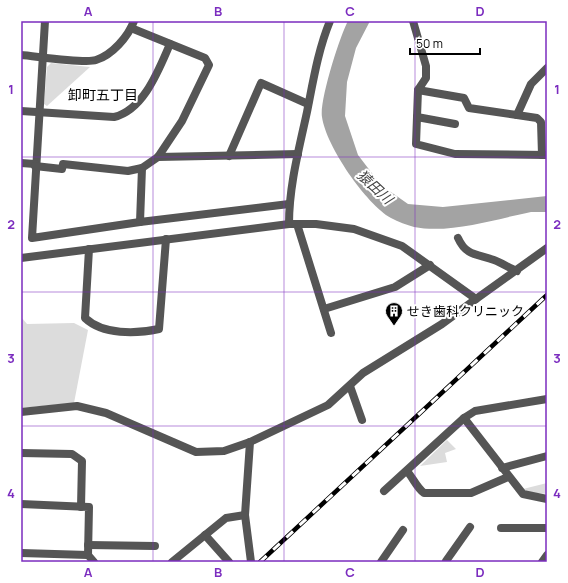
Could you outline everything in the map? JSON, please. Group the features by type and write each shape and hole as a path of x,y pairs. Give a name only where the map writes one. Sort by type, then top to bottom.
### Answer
{"street":[{"path":"45,21 38,112 32,238 140,222 289,204"},
{"path":"330,21 317,63 289,204 293,224 324,309 331,333"},
{"path":"408,21 412,21 426,66 426,78 418,90 416,144 455,154 545,155 541,122 537,118 469,108 464,98 418,90"},
{"path":"21,55 95,60 120,43 133,25 170,44 205,58 209,65 182,121 158,157 142,168 128,171 63,164 62,169 21,163"},
{"path":"21,111 114,117 123,115 148,90 170,44"},
{"path":"517,115 531,84 547,68"},
{"path":"229,156 261,83 308,104"},
{"path":"417,117 455,124"},
{"path":"158,157 298,154"},
{"path":"140,222 142,168"},
{"path":"21,258 293,224 316,224 354,228 402,246 476,299"},
{"path":"458,238 462,247 475,255 494,260 517,271"},
{"path":"89,249 85,318 93,326 106,329 145,332 159,329 166,239"},
{"path":"21,412 77,406 106,412 196,452 224,451 250,442 328,405 350,386 363,372 442,324 547,248"},
{"path":"324,309 395,287 430,265"},
{"path":"350,386 362,420"},
{"path":"384,491 464,418 475,411 547,399"},
{"path":"464,418 508,477 523,494 547,498"},
{"path":"250,442 245,515 251,562"},
{"path":"21,453 72,454 82,461 81,507"},
{"path":"502,468 547,456"},
{"path":"407,471 424,493 470,493 508,477"},
{"path":"21,504 89,507 88,555 94,562"},
{"path":"172,562 226,518 245,515"},
{"path":"446,562 470,527"},
{"path":"501,528 547,528"},
{"path":"381,562 403,530"},
{"path":"205,535 229,562"},
{"path":"88,545 155,546"},
{"path":"21,553 88,555"},
{"path":"542,562 547,555"}],"shaded area":[{"path":"51,63 90,67 47,106 44,104 47,67"},
{"path":"21,317 27,324 74,323 88,330 74,403 21,408"},
{"path":"447,440 456,449 445,453 447,462 420,466"},
{"path":"547,483 547,494 527,492 523,489"}],"water":[{"name":"猿田川","path":"348,21 370,21 356,48 347,82 345,116 358,155 381,185 408,204 443,207 547,196 547,212 531,212 473,225 443,229 428,229 402,223 381,211 359,188 339,158 325,129 322,117 324,98 331,69"}],"railway":[{"path":"260,562 547,295"}],"place":[{"name":"せき歯科クリニック","path":"394,326"}],"district":[{"name":"卸町五丁目","path":"103,95"}]}
